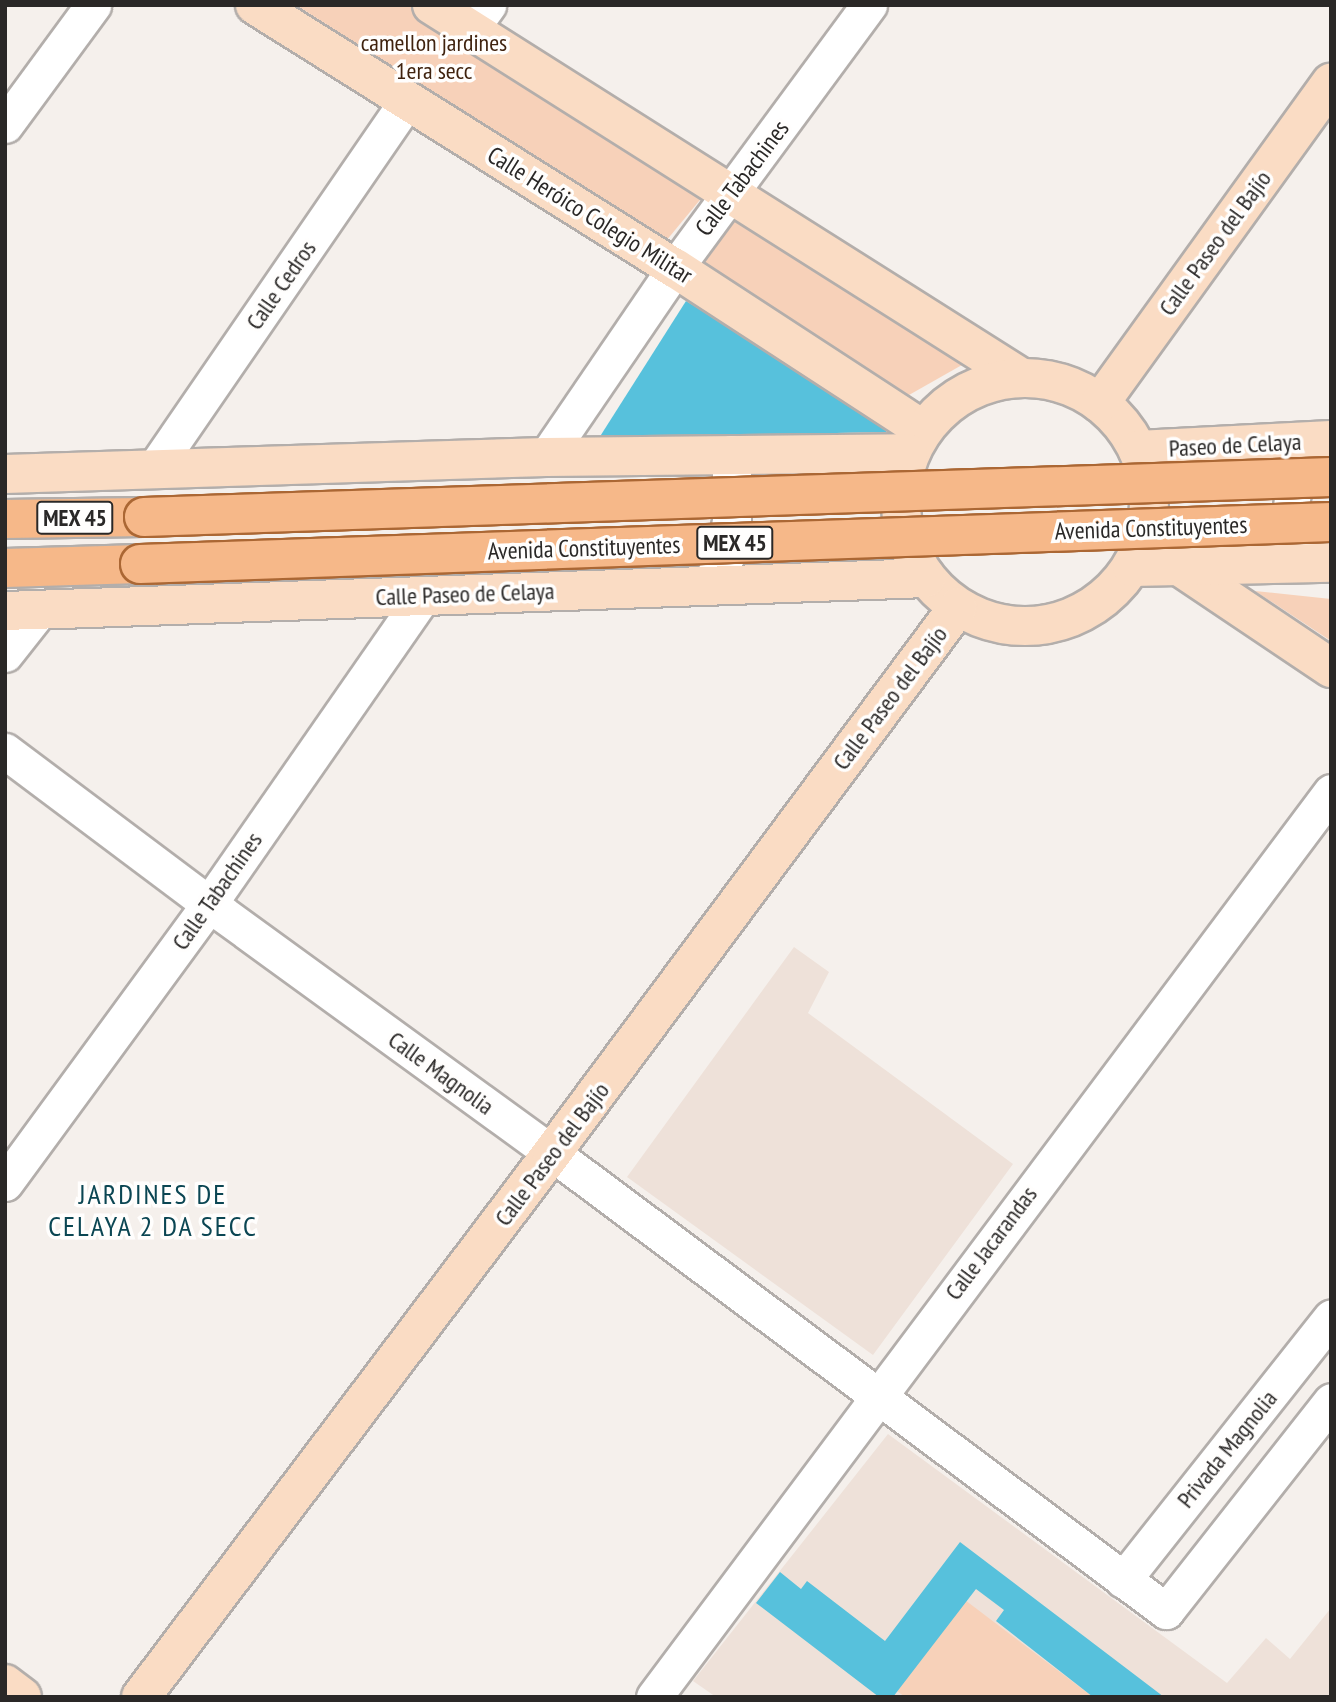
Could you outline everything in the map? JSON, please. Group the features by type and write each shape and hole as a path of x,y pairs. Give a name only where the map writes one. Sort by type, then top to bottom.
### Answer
{"main road":[{"name":"Calle Heróico Colegio Militar","path":"255,5 675,268 915,441"},
{"path":"432,5 479,17 729,196 1020,377"},
{"name":"Calle Paseo del Bajío","path":"1100,402 1331,83"},
{"path":"1020,377 1062,383 1100,402 1122,424 1138,450 1148,479 1150,509 1144,539 1132,566 1106,597 1072,617 1034,626 994,623 957,607 926,578 909,550 900,518 900,485 915,441 949,402 982,384 1020,377"},
{"name":"Paseo de Celaya","path":"1138,450 1326,440"},
{"path":"5,474 546,457 732,455 915,441"},
{"name":"Avenida Constituyentes","path":"5,519 145,517 1331,477"},
{"name":"Avenida Constituyentes","path":"5,568 1331,522"},
{"path":"1132,566 1331,564"},
{"path":"1178,566 1331,668"},
{"name":"Calle Paseo de Celaya","path":"22,612 926,578"},
{"name":"Calle Paseo del Bajío","path":"141,1697 552,1153 957,607"},
{"path":"5,1685 22,1697"}],"street":[{"path":"5,125 93,5"},
{"name":"Calle Tabachines","path":"546,457 675,268 869,5"},
{"name":"Calle Cedros","path":"154,469 408,100"},
{"path":"1326,440 1303,466 1294,485 1290,513 1307,544 1331,564"},
{"path":"712,585 726,555 732,521 732,455"},
{"name":"Calle Tabachines","path":"5,1183 209,904 423,596"},
{"path":"5,654 22,612"},
{"name":"Calle Magnolia","path":"5,751 209,904 552,1153 876,1397"},
{"name":"Calle Jacarandas","path":"654,1697 1331,792"},
{"name":"Privada Magnolia","path":"1123,1580 1331,1318"},
{"name":"Privada Magnolia","path":"876,1397 1166,1611 1331,1401"},
{"path":"1262,1405 1306,1433"}],"shaded area":[{"path":"794,947 829,972 808,1013 1013,1164 873,1355 627,1177"},
{"path":"888,1434 1227,1683 1266,1638 1290,1659 1331,1608 1331,1697 716,1697 693,1681"}],"green space":[{"name":"camellon jardines 1era secc","path":"296,5 410,5 704,195 666,241"},
{"path":"733,216 969,361 909,395 701,262"},
{"path":"1255,591 1331,599 1331,641"},
{"path":"965,1600 1093,1697 905,1697 897,1691"}],"building":[{"path":"686,301 891,422 886,432 599,438"},
{"path":"960,1542 1164,1697 1093,1697 996,1621 1004,1610 976,1589 893,1697 879,1697 756,1603 780,1572 801,1589 807,1581 885,1641"}],"district":[{"name":"JARDINES DE CELAYA 2 DA SECC","path":"153,1210"}]}
